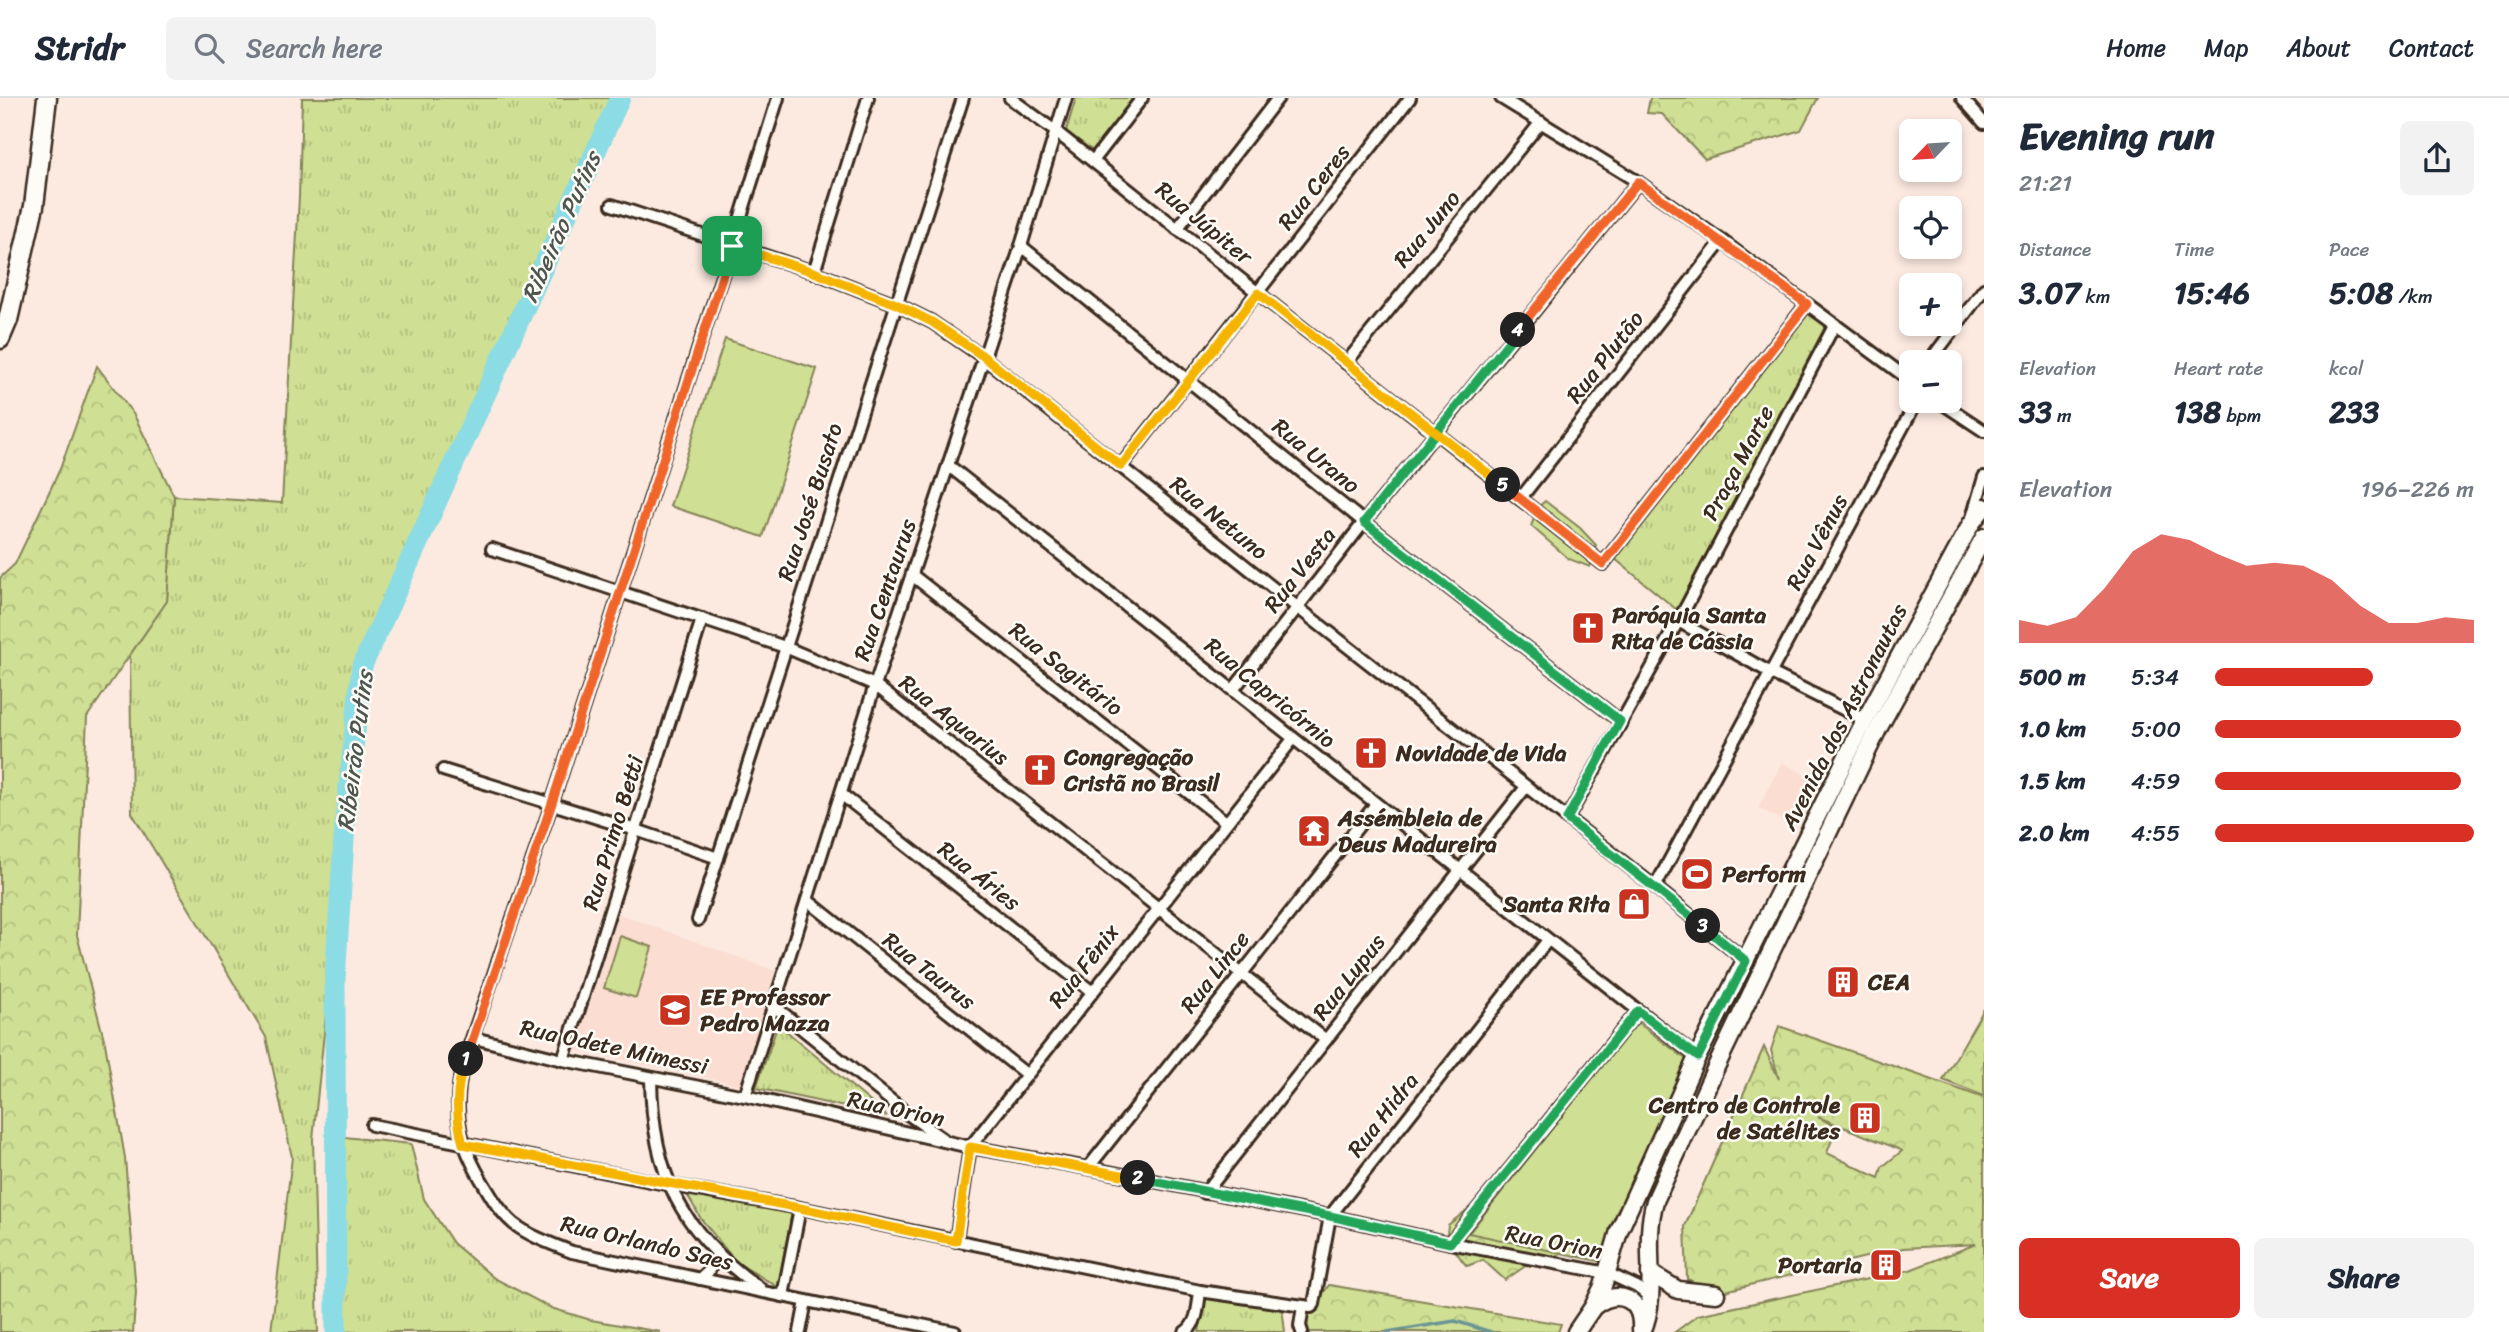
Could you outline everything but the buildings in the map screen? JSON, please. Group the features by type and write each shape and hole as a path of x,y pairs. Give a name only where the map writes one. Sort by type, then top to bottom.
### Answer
{"main road":[{"path":"0,339 8,320 34,206 47,98"},
{"name":"Avenida dos Astronautas","path":"1577,1331 1593,1307 1607,1273 1619,1231 1698,1057 1865,720 1971,524 1984,507"},
{"name":"Avenida dos Astronautas","path":"1641,1332 1648,1315 1650,1297 1648,1243 1651,1216 1683,1140 1878,729 1984,537"},
{"path":"1650,1273 1678,1290 1716,1294"},
{"path":"1593,1307 1609,1297 1626,1298 1638,1310 1641,1332"}],"street":[{"name":"Rua Orlando Saes","path":"778,98 458,1087 458,1124 463,1144 499,1211 534,1236 572,1252 956,1332"},
{"path":"814,272 868,98"},
{"name":"Rua José Busato","path":"698,920 963,98"},
{"name":"Rua Júpiter","path":"1010,98 1603,564"},
{"name":"Rua Centaurus","path":"746,1096 875,685 1021,246 1066,98"},
{"path":"1093,162 1142,98"},
{"path":"1177,229 1278,98"},
{"name":"Rua Ceres","path":"1121,466 1410,98"},
{"path":"1501,98 1638,182 1723,241 1899,372"},
{"path":"1962,98 1984,123"},
{"name":"Rua Juno","path":"1346,363 1541,122"},
{"name":"Rua Vesta","path":"1233,690 1364,522 1638,182"},
{"name":"Rua Netuno","path":"612,205 814,272 896,304 932,322 983,356 1746,961"},
{"name":"Rua Plutão","path":"1520,499 1723,241"},
{"name":"Rua Urano","path":"1021,246 1364,522 1620,721"},
{"path":"1938,350 1984,289"},
{"name":"Praça Marte","path":"1603,564 1807,304"},
{"name":"Praça Marte","path":"1567,819 1678,621 1835,324"},
{"name":"Rua Vênus","path":"1655,887 1911,413"},
{"path":"1957,413 1984,431"},
{"name":"Rua Capricórnio","path":"948,466 1698,1057"},
{"path":"1971,524 1984,477"},
{"name":"Rua Aquarius","path":"492,549 785,647 875,685 1326,1040"},
{"name":"Rua Sagitário","path":"912,575 1226,822"},
{"name":"Rua Primo Betti","path":"564,1060 702,619"},
{"path":"1678,621 1771,673 1865,720"},
{"name":"Rua Fênix","path":"956,1241 970,1147 1293,738"},
{"path":"443,769 718,858"},
{"name":"Rua Lupus","path":"1205,1193 1525,787"},
{"name":"Rua Áries","path":"841,794 1091,991"},
{"name":"Rua Lince","path":"1088,1168 1376,804"},
{"name":"Rua Taurus","path":"807,900 1026,1074"},
{"name":"Rua Hidra","path":"1302,1332 1300,1326 1303,1306 1311,1307 1314,1304 1330,1216 1548,940"},
{"path":"774,1006 909,1115 946,1141"},
{"path":"1450,1243 1638,1011"},
{"name":"Rua Odete Mimessi","path":"474,1038 564,1060 746,1096"},
{"path":"651,1078 657,1148 670,1185 685,1215 717,1255 765,1292"},
{"name":"Rua Orion","path":"746,1096 970,1147 1088,1168 1607,1273 1637,1287 1650,1297"},
{"path":"897,1131 909,1115"},
{"path":"372,1125 670,1185 800,1208 1200,1291 1303,1306"},
{"path":"783,1296 800,1208"},
{"path":"699,1279 708,1272 717,1255"},
{"path":"1185,1332 1191,1329 1195,1321 1200,1291"},
{"path":"800,1332 806,1301"}],"shaded area":[{"path":"1782,762 1820,783 1796,828 1758,808"},
{"name":"EE Professor Pedro Mazza","path":"617,913 776,971 740,1085 574,1050"}],"green space":[{"path":"302,98 619,98 362,666 313,1139 318,1332 271,1332 292,1157 266,1037 132,813 130,655 167,601 174,496 282,503"},
{"path":"1076,98 1133,98 1093,151 1066,131"},
{"path":"1650,98 1818,98 1801,130 1705,159 1662,114 1647,113"},
{"path":"1805,311 1826,325 1677,610 1614,558"},
{"path":"725,339 817,369 763,537 670,506"},
{"path":"97,366 134,415 174,496 167,601 87,717 77,935 105,1043 125,1158 136,1292 133,1332 0,1332 0,578 15,564 60,469"},
{"path":"1545,501 1580,528 1596,545 1590,567 1569,559 1531,526 1536,509"},
{"path":"620,936 652,947 636,998 604,988"},
{"path":"1984,1009 1984,1096 1943,1080"},
{"path":"1637,1022 1686,1059 1603,1262 1469,1233"},
{"path":"778,1024 887,1116 756,1088"},
{"path":"1779,1026 1984,1098 1984,1332 1675,1332 1698,1315 1910,1270 1976,1244 1903,1248 1717,1293 1687,1279 1685,1226 1764,1047 1779,1079 1771,1050","holes":["1818,1117 1901,1150 1882,1167 1879,1178 1827,1153 1837,1127"]},
{"path":"344,1137 411,1144 424,1199 453,1243 494,1278 551,1308 591,1320 661,1332 345,1332"},
{"path":"685,1191 792,1213 778,1287 736,1262 701,1219"},
{"path":"1472,1206 1558,1241 1561,1270 1527,1265 1505,1280 1483,1260 1467,1266 1446,1241 1448,1225"},
{"path":"1329,1285 1561,1324 1558,1332 1309,1332 1304,1320"},
{"path":"1206,1296 1282,1307 1285,1332 1199,1332"}],"waterway":[{"name":"Ribeirão Putins","path":"336,1332 335,980 345,824 362,666 620,98"},
{"path":"1387,1332 1455,1321 1491,1332"}],"place":[{"name":"Paróquia Santa Rita de Cássia","path":"1588,628"},
{"name":"Novidade de Vida","path":"1371,753"},
{"name":"Congregação Cristã no Brasil","path":"1040,770"},
{"name":"Assémbleia de Deus Madureira","path":"1314,831"},
{"name":"Perform","path":"1697,874"},
{"name":"Santa Rita","path":"1634,904"},
{"name":"CEA","path":"1843,982"},
{"name":"EE Professor Pedro Mazza","path":"675,1010"},
{"name":"Centro de Controle de Satélites","path":"1865,1118"},
{"name":"Portaria","path":"1886,1265"}],"route":[{"path":"732,246 552,803 462,1068 457,1107 463,1144 800,1208 956,1241 970,1147 1330,1216 1450,1243 1638,1011 1698,1057 1746,961 1567,819 1620,721 1364,522 1436,432 1638,182 1807,304 1603,564 1436,432 1346,363 1258,293 1121,466 983,356 932,322 896,304 814,272 732,246"}]}
